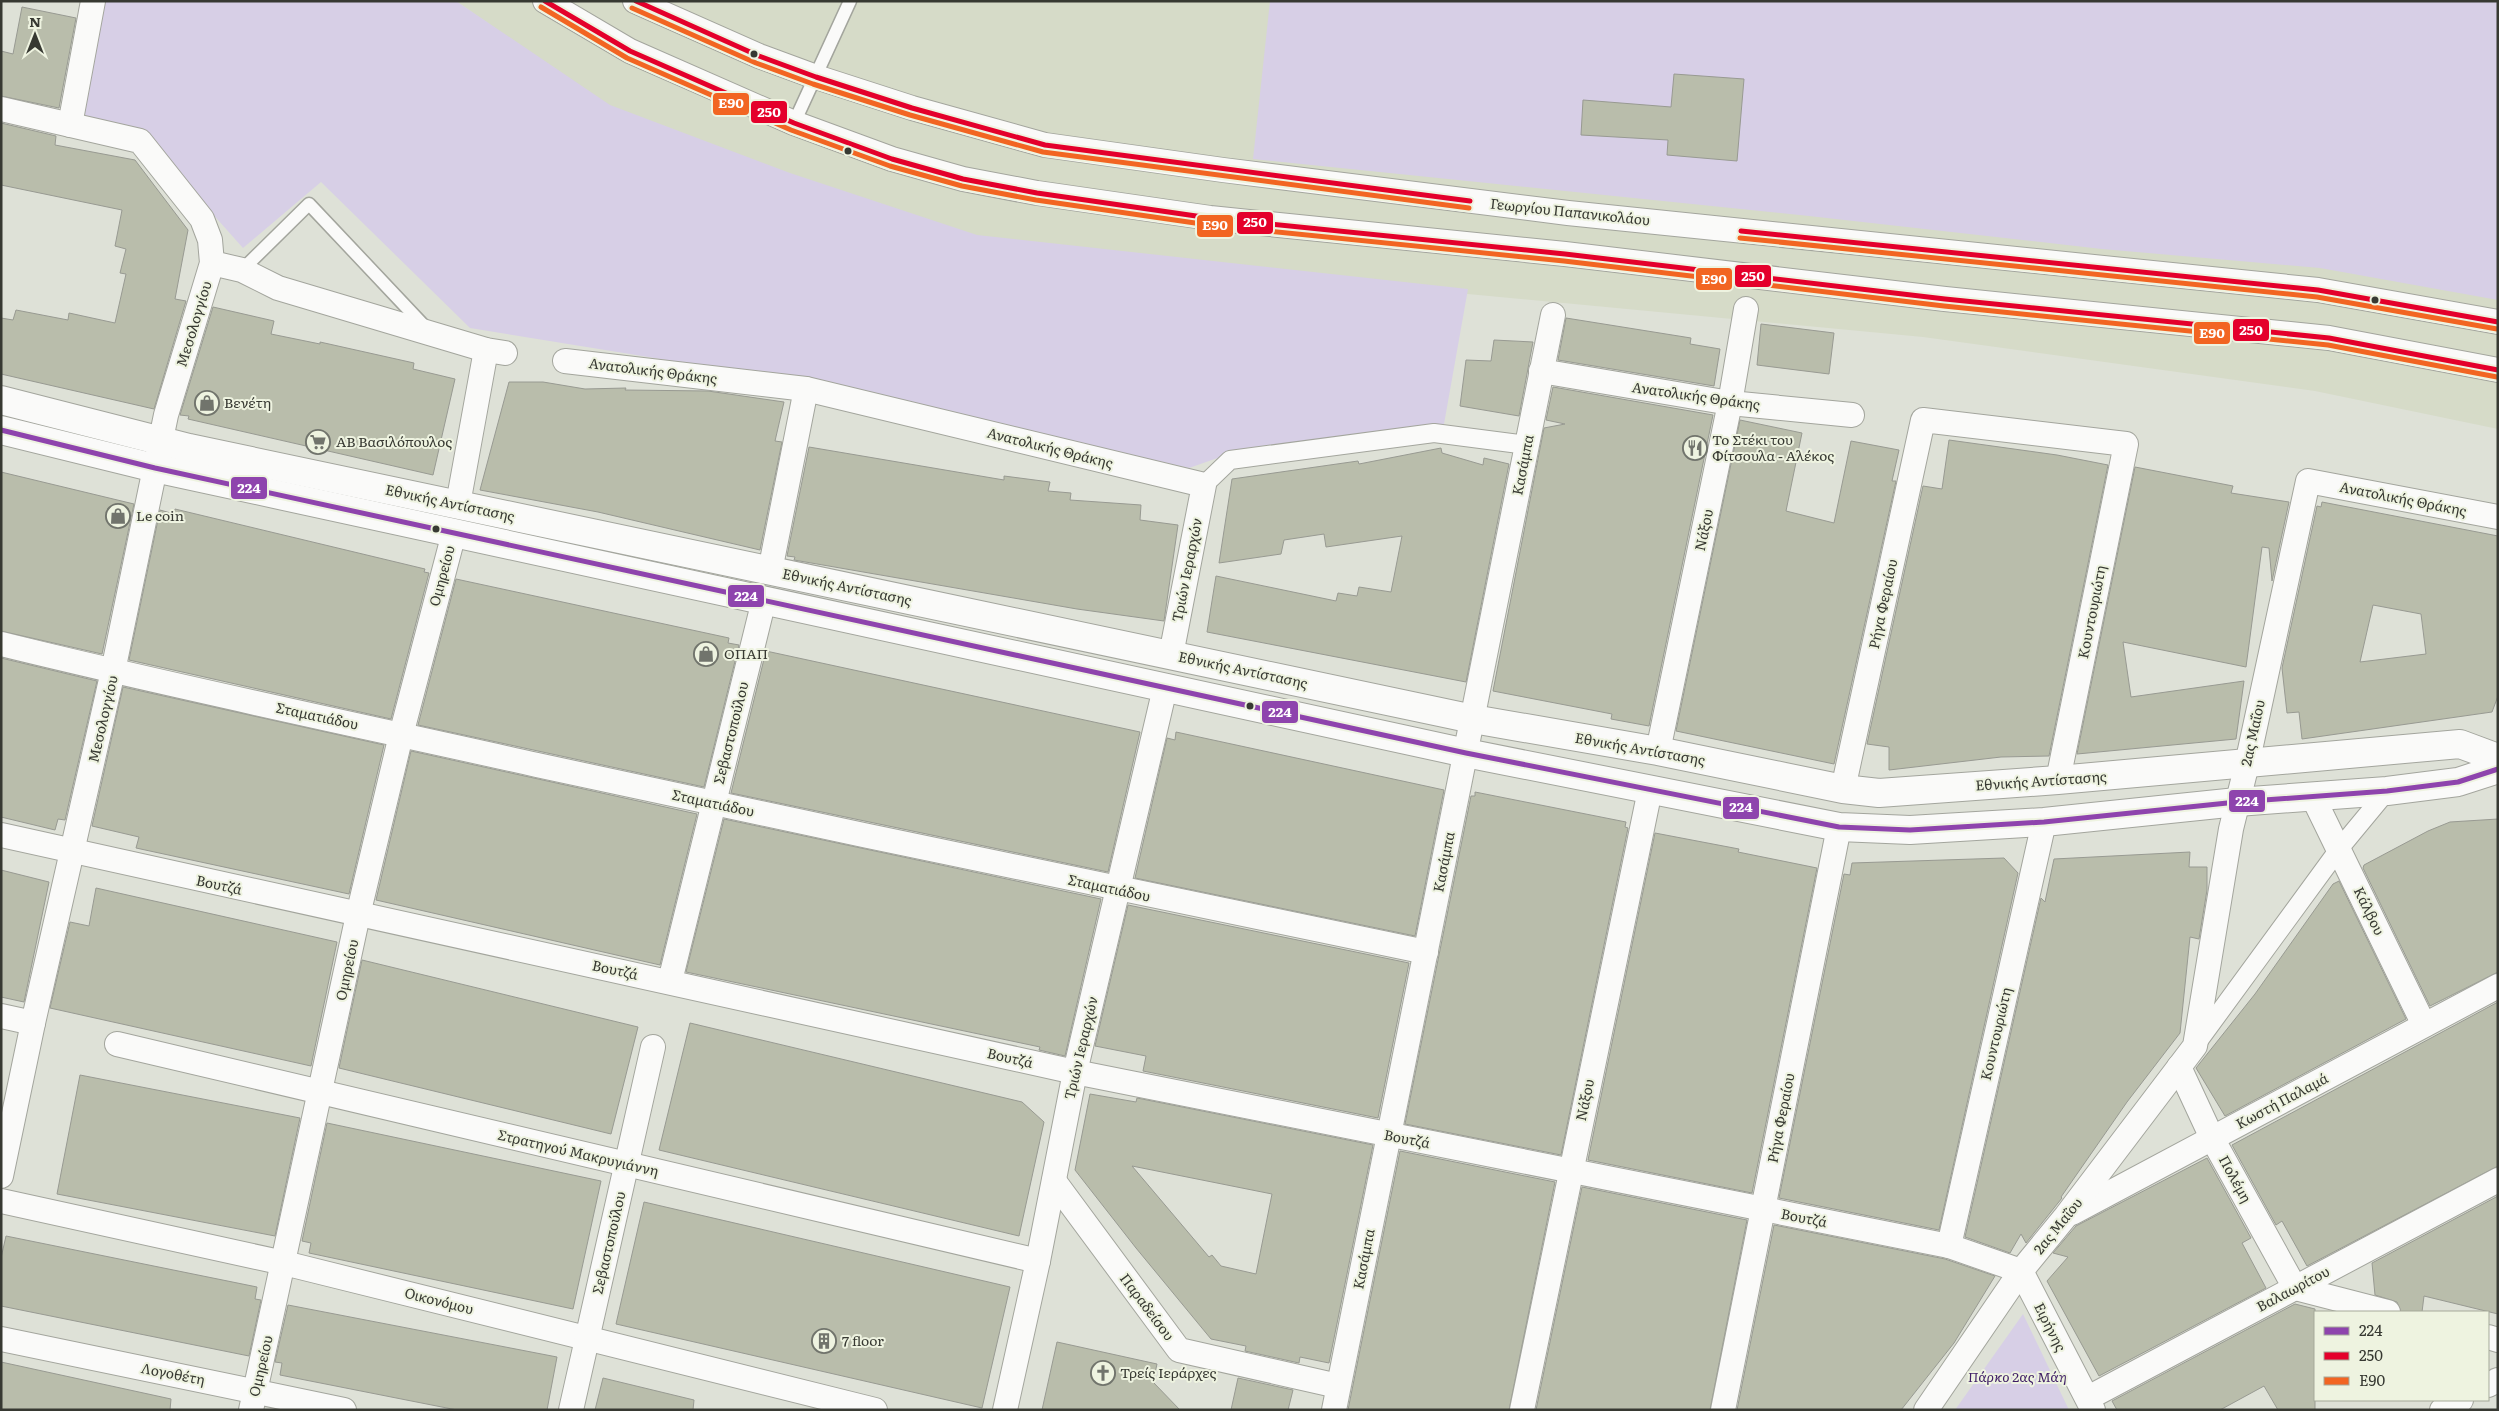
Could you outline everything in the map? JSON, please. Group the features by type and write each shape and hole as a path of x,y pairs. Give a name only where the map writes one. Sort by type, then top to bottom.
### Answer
{"main road":[{"name":"Εθνικής Αντίστασης","path":"1,400 162,442 1472,719 1658,751 1843,789 1879,793 2058,780 2460,744 2498,758"},
{"name":"Εθνικής Αντίστασης","path":"1,430 155,468 1165,688 1466,753 1839,827 1910,830 2044,822 2237,802 2387,791 2458,782 2498,769"}],"street":[{"path":"70,125 93,1"},
{"path":"545,1 630,51 794,123 892,159 962,178 1110,205 1210,218 1565,254 1945,299 2329,338 2498,370"},
{"name":"Γεωργίου Παπανικολάου","path":"636,1 759,56 816,77 912,108 1045,145 1223,170 1568,213 2318,290 2498,322"},
{"path":"1,110 140,141 202,219 210,240 212,264 242,270 278,288 496,352 458,504"},
{"name":"Μεσολογγίου","path":"1,1176 33,1023 113,671 166,416 212,264"},
{"name":"Νάξου","path":"1658,751 1730,403 1746,308"},
{"name":"Κασάμπα","path":"1334,1410 1553,315"},
{"name":"Ανατολικής Θράκης","path":"565,361 806,389 1204,484"},
{"name":"Ανατολικής Θράκης","path":"1541,372 1730,403 1852,415"},
{"path":"770,570 806,389"},
{"name":"Κουντουριώτη","path":"1923,420 2126,444 2058,780"},
{"name":"Ρήγα Φεραίου","path":"1843,789 1923,420"},
{"path":"1204,484 1230,460 1434,433 1527,445"},
{"name":"Ανατολικής Θράκης","path":"2308,481 2498,517"},
{"name":"2ας Μαΐου","path":"2195,1046 2237,802 2247,764 2308,481"},
{"name":"Τριών Ιεραρχών","path":"1171,655 1204,484"},
{"name":"Ομηρείου","path":"253,1400 358,915 401,735 454,533"},
{"name":"Σεβαστοπούλου","path":"670,981 764,600"},
{"name":"Σταματιάδου","path":"1,644 113,671 714,803 1119,890 1426,952"},
{"name":"Τριών Ιεραρχών","path":"1005,1410 1038,1261 1075,1072 1165,688"},
{"name":"Νάξου","path":"1522,1410 1650,790"},
{"name":"2ας Μαΐου","path":"1926,1410 2021,1270 2066,1216 2195,1046 2339,849 2387,791"},
{"name":"Κάλβου","path":"2313,797 2424,1025"},
{"name":"Κουντουριώτη","path":"1948,1246 2044,822"},
{"name":"Ρήγα Φεραίου","path":"1723,1410 1839,827"},
{"name":"Βουτζά","path":"1,835 358,915 670,981 1075,1072 1948,1246 2021,1270"},
{"name":"Κωστή Παλαμά","path":"2066,1216 2498,986"},
{"path":"1,1016 33,1023"},
{"name":"Στρατηγού Μακρυγιάννη","path":"117,1044 320,1094 1038,1261"},
{"name":"Σεβαστοπούλου","path":"572,1410 653,1047"},
{"name":"Πολέμη","path":"2179,1067 2212,1138 2294,1288"},
{"name":"Βαλαωρίτου","path":"2090,1404 2294,1288 2498,1180"},
{"name":"Παραδείσου","path":"1054,1182 1179,1350 1338,1386"},
{"name":"Οικονόμου","path":"1,1201 284,1263 875,1410"},
{"name":"Ειρήνης","path":"2021,1270 2090,1404"},
{"path":"2294,1288 2384,1311"},
{"name":"Λογοθέτη","path":"1,1339 253,1400 344,1410"},
{"path":"2442,1410 2459,1401"}],"lane":[{"path":"794,123 850,1"},
{"path":"242,270 309,204 429,332"}],"shaded area":[{"path":"456,1 2498,1 2498,429 2315,391 1923,337 1141,263 961,239 606,105"}],"green space":[{"path":"102,1 456,1 610,105 790,173 977,235 1468,289 1444,424 1246,448 1189,468 809,383 470,328 321,182 243,248 144,137 80,117"},
{"path":"1270,1 2498,1 2498,300 2320,268 2102,249 1809,216 1253,159"},
{"name":"Πάρκο 2ας Μάη","path":"2023,1314 2069,1410 1955,1410"}],"building":[{"path":"22,7 76,18 59,108 1,96 1,51 13,54"},
{"path":"1674,74 1744,79 1737,161 1667,155 1668,140 1581,135 1583,100 1671,107"},
{"path":"1,123 56,136 55,145 135,160 188,230 175,299 186,301 154,409 1,374 1,318 13,320 16,310 68,320 69,313 115,323 126,274 120,273 126,249 115,246 122,210 1,185"},
{"path":"213,307 274,321 271,334 320,344 320,342 414,363 413,369 455,379 433,475 188,419 189,416 180,415"},
{"path":"1566,318 1691,338 1690,344 1720,349 1714,386 1558,360"},
{"path":"1761,324 1834,333 1829,374 1757,365"},
{"path":"1494,340 1533,342 1519,416 1460,406 1466,360 1491,361"},
{"path":"509,382 543,382 585,389 626,388 625,390 708,391 784,402 775,441 782,442 760,550 598,512 480,490"},
{"path":"1553,387 1713,415 1649,726 1611,719 1612,714 1493,691 1544,428 1565,424 1546,420"},
{"path":"1740,420 1802,433 1786,511 1834,523 1851,441 1899,450 1892,481 1896,481 1834,764 1676,731"},
{"path":"1949,440 2057,455 2108,465 2049,756 2001,757 1889,770 1889,747 1867,744 1923,486 1942,489"},
{"path":"809,447 1004,480 1004,476 1050,482 1048,491 1071,493 1070,500 1141,505 1140,520 1178,525 1164,621 1077,609 794,560 795,557 787,556"},
{"path":"1441,448 1442,453 1483,465 1484,458 1509,464 1466,682 1207,632 1216,576 1336,601 1338,593 1357,596 1359,587 1391,592 1402,536 1326,547 1324,534 1284,540 1281,554 1219,563 1232,479 1358,461 1359,464"},
{"path":"2135,467 2233,486 2231,493 2289,502 2272,581 2269,548 2262,547 2246,667 2123,642 2131,697 2244,681 2236,739 2077,754"},
{"path":"1,472 134,504 102,654 1,631"},
{"path":"2322,502 2498,536 2498,696 2492,712 2302,739 2299,712 2287,713 2282,668 2317,506 2321,507","holes":["2373,605 2421,614 2426,654 2360,662"]},
{"path":"175,509 425,569 424,572 429,573 391,719 129,660 160,510 174,514"},
{"path":"456,579 729,638 728,643 739,645 704,787 418,725"},
{"path":"766,651 1140,732 1108,872 731,793"},
{"path":"1,658 97,681 65,820 58,819 55,830 1,817"},
{"path":"123,687 384,745 349,894 136,848 139,837 92,826"},
{"path":"1176,732 1444,790 1415,936 1135,878 1167,738 1175,740"},
{"path":"411,751 697,814 660,965 376,900"},
{"path":"1475,792 1626,822 1625,827 1628,828 1561,1155 1405,1124 1471,796 1475,796"},
{"path":"724,819 1101,899 1065,1056 1039,1050 1040,1047 686,972"},
{"path":"2498,819 2498,972 2430,1006 2363,868 2364,865 2428,831 2450,822"},
{"path":"1655,833 1739,849 1738,852 1817,868 1752,1193 1588,1160"},
{"path":"2190,852 2189,867 2207,867 2207,890 2199,939 2190,937 2180,1033 2127,1102 2062,1198 2026,1243 2021,1234 2010,1253 1965,1237 2041,898 2045,902 2054,859"},
{"path":"2004,858 2018,873 1939,1230 1779,1198 1844,874 1850,875 1852,863"},
{"path":"1,870 49,882 24,1002 1,997"},
{"path":"2339,881 2406,1019 2225,1116 2196,1068 2255,994 2333,884"},
{"path":"96,888 337,942 311,1066 50,1008 70,922 89,926"},
{"path":"1128,905 1409,963 1378,1118 1143,1071 1146,1056 1095,1046"},
{"path":"362,960 638,1027 611,1134 339,1068"},
{"path":"2498,1002 2498,1166 2307,1266 2282,1221 2276,1225 2232,1145"},
{"path":"690,1023 1022,1102 1044,1122 1019,1236 659,1150"},
{"path":"80,1075 300,1118 275,1236 57,1194"},
{"path":"1090,1094 1136,1102 1137,1098 1373,1145 1329,1363 1300,1357 1299,1363 1245,1351 1246,1346 1211,1339 1075,1170","holes":["1132,1166 1272,1194 1256,1274 1221,1266 1212,1255 1209,1257"]},
{"path":"327,1123 601,1181 573,1309 309,1253 311,1243 302,1241"},
{"path":"1400,1151 1555,1182 1509,1410 1348,1410"},
{"path":"2207,1158 2251,1238 2242,1243 2266,1288 2099,1376 2047,1281 2068,1257 2053,1253 2076,1226"},
{"path":"1582,1187 1747,1220 1710,1410 1536,1410"},
{"path":"2498,1196 2498,1314 2424,1296 2422,1311 2401,1311 2397,1302 2375,1295 2372,1263"},
{"path":"644,1202 1010,1287 982,1408 616,1324"},
{"path":"1774,1225 1945,1259 1995,1276 1954,1343 1901,1410 1737,1410"},
{"path":"6,1236 257,1287 255,1299 261,1300 249,1356 1,1306 1,1258"},
{"path":"2295,1304 2315,1309 2315,1410 2278,1410 2264,1386 2220,1410 2117,1410 2112,1401"},
{"path":"288,1305 557,1357 547,1410 457,1410 280,1375 282,1363 275,1362"},
{"name":"Τρείς Ιεράρχες","path":"1057,1342 1157,1364 1153,1382 1180,1410 1042,1410"},
{"path":"1,1362 171,1399 170,1410 1,1410"},
{"path":"603,1378 694,1400 693,1410 595,1410"},
{"path":"1238,1378 1293,1390 1288,1410 1231,1410"}],"transit line":[{"name":"250","path":"545,1 630,51 794,123 892,159 963,179 1037,193 1210,218 1565,254 1945,299 2329,338 2498,370"},
{"name":"250","path":"636,1 759,56 816,77 912,108 1045,145 1470,201"},
{"name":"Ε90","path":"541,7 627,58 791,130 890,166 962,186 1036,200 1209,225 1564,261 1944,306 2328,345 2497,377"},
{"name":"Ε90","path":"632,8 756,63 813,84 910,115 1043,152 1469,208"},
{"name":"250","path":"1741,231 2318,290 2498,322"},
{"name":"Ε90","path":"1740,238 2317,297 2497,329"},
{"name":"224","path":"1,430 155,468 1466,753 1839,827 1910,830 2044,822 2237,802 2387,791 2458,782 2498,769"}],"place":[{"name":"Βενέτη","path":"207,403"},
{"name":"ΑΒ Βασιλόπουλος","path":"318,442"},
{"name":"Το Στέκι του Φίτσουλα - Αλέκος","path":"1695,448"},
{"name":"Le coin","path":"118,516"},
{"name":"ΟΠΑΠ","path":"706,654"},
{"name":"7 floor","path":"824,1341"},
{"name":"Τρείς Ιεράρχες","path":"1103,1373"}]}
